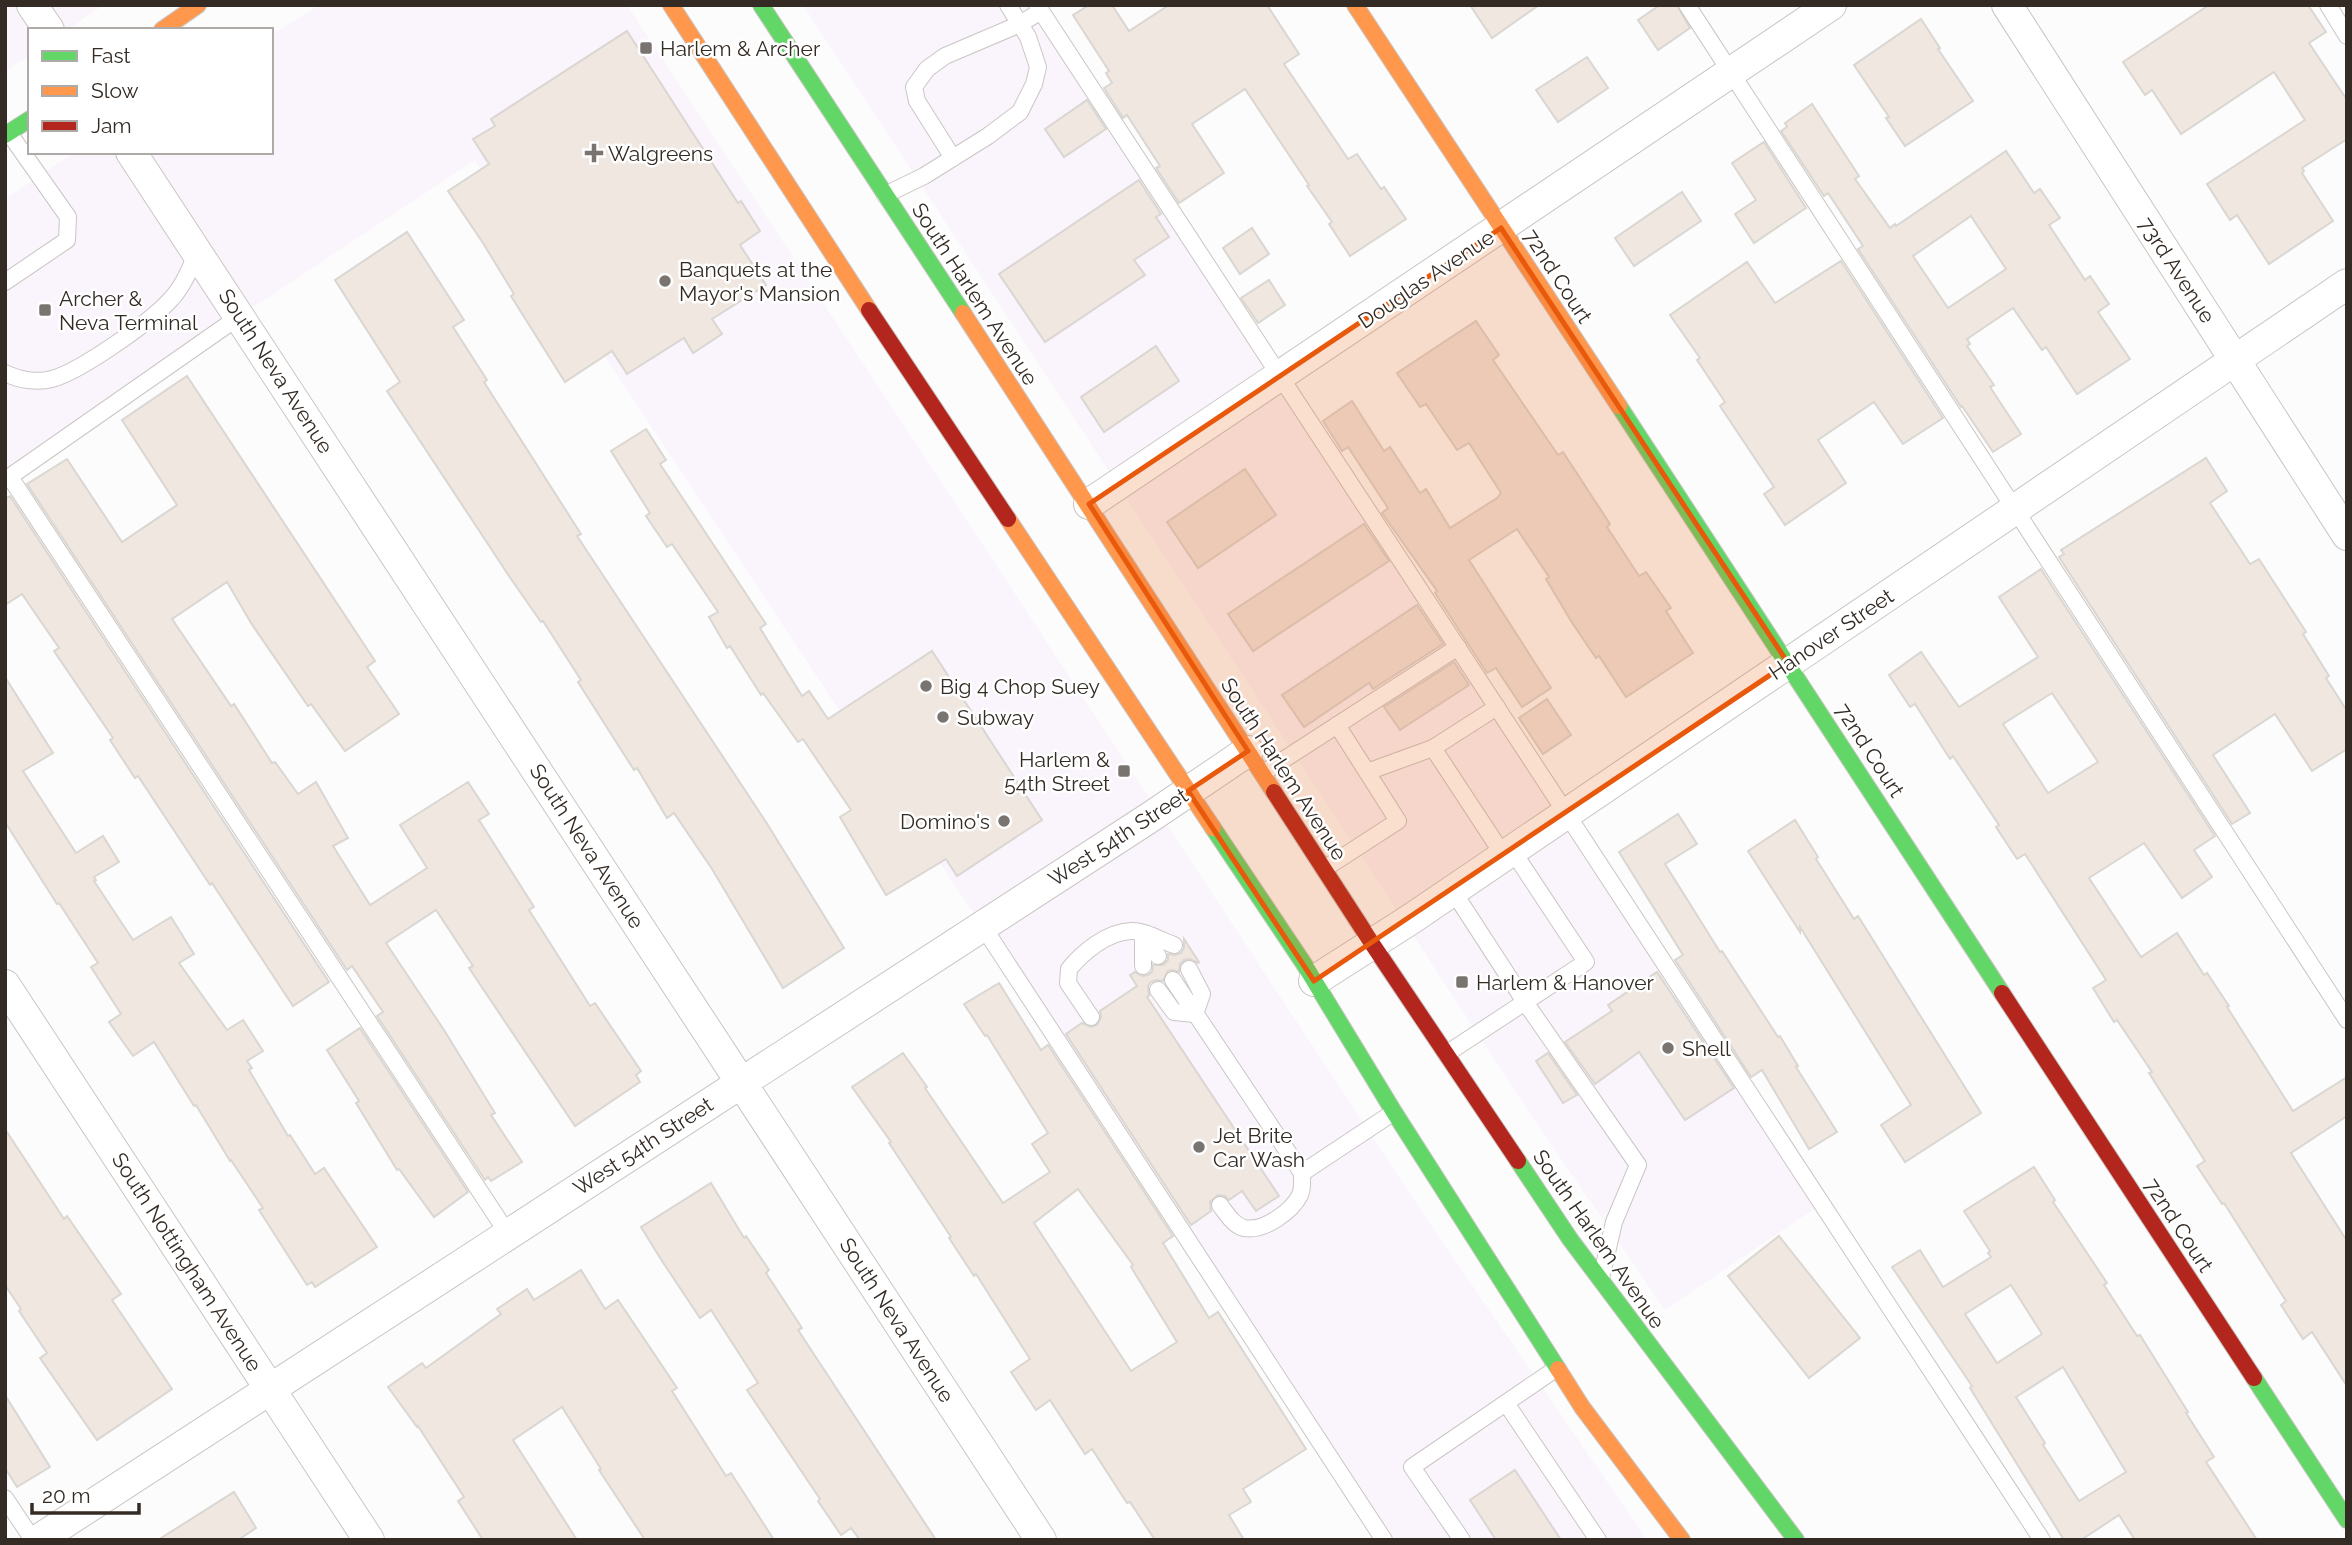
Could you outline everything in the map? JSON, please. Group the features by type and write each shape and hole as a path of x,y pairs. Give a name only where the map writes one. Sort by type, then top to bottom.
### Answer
{"main road":[{"path":"165,28 198,5"},
{"path":"671,5 840,266 1314,981 1582,1407 1682,1540"},
{"name":"72nd Court","path":"1355,5 2347,1520"},
{"name":"South Harlem Avenue","path":"765,12 1446,1054 1601,1282 1796,1540"},
{"path":"7,134 28,120"}],"street":[{"path":"33,5 48,28"},
{"name":"Douglas Avenue","path":"1089,504 1831,5"},
{"name":"73rd Avenue","path":"2007,5 2347,535"},
{"name":"South Neva Avenue","path":"132,154 1041,1540"},
{"name":"Hanover Street","path":"1314,981 1453,891 2347,284"},
{"name":"West 54th Street","path":"35,1540 1188,791 1255,762"},
{"name":"South Nottingham Avenue","path":"5,985 369,1540"}],"lane":[{"path":"765,12 786,5"},
{"path":"885,195 924,176 1020,112 1034,84 1038,67 1028,37 1008,5"},
{"path":"1687,5 2347,1020"},
{"path":"2328,5 2347,36"},
{"path":"953,158 917,101 914,87 927,69 946,57 1020,24 1039,8 2042,1540"},
{"path":"5,282 67,240 68,217 7,134"},
{"path":"5,373 30,381 51,379 74,370 159,312 174,297 188,274 197,251"},
{"path":"240,316 8,479 508,1234"},
{"path":"1255,762 1337,725 1458,647"},
{"path":"1367,772 1433,748 1497,707"},
{"path":"1324,869 1398,821 1337,725"},
{"path":"1433,748 1586,962 1446,1054"},
{"path":"1453,891 1525,1002 1638,1165 1614,1222 1601,1282"},
{"path":"982,925 1384,1540"},
{"path":"1091,1017 1068,984 1069,969 1088,948 1133,930 1174,945"},
{"path":"1143,933 1158,956"},
{"path":"1143,933 1143,966"},
{"path":"1189,969 1202,994 1195,1014"},
{"path":"1173,980 1302,1173 1302,1193 1292,1206 1257,1227 1248,1228 1236,1224 1220,1205"},
{"path":"1158,990 1174,1012 1195,1014"},
{"path":"1302,1173 1394,1112"},
{"path":"1462,1540 1412,1467 1557,1368"},
{"path":"1506,1403 1598,1540"},
{"path":"5,1498 35,1540"}],"highlighted area":[{"path":"1501,228 1788,663 1314,981 1188,791 1248,751 1089,504"}],"shaded area":[{"path":"5,5 103,5 70,28 28,28 28,56 5,71"},
{"path":"320,5 627,5 1426,1218 1647,1540 1388,1540 475,160 5,472 5,199 72,154 273,154 273,34"},
{"path":"803,5 1035,5 1820,1205 1665,1310 1531,1115"}],"building":[{"path":"1089,5 1112,5 1129,31 1169,5 1267,5 1299,54 1284,64 1348,159 1357,154 1406,219 1350,256 1329,224 1332,222 1307,186 1309,185 1245,89 1192,124 1224,173 1179,203 1156,168 1160,166 1127,115 1123,118 1104,88 1112,83 1106,73 1109,71 1073,15"},
{"path":"1470,5 1539,5 1492,38"},
{"path":"1660,5 1677,5 1690,28 1658,50 1638,20"},
{"path":"2209,5 2308,5 2326,32 2309,43 2347,100 2347,139 2302,168 2302,173 2333,221 2269,264 2237,215 2230,220 2207,184 2305,120 2274,72 2181,134 2152,90 2145,95 2123,62"},
{"path":"1921,19 1973,101 1905,146 1854,65"},
{"path":"627,31 738,203 741,201 760,231 740,245 766,285 712,319 722,334 693,353 684,338 627,374 612,351 565,382 511,296 514,294 483,243 448,191 489,164 473,139 495,126 491,119"},
{"path":"1587,57 1608,88 1558,122 1536,90"},
{"path":"1087,100 1106,129 1064,157 1045,129"},
{"path":"1812,104 1859,176 1855,179 1890,228 2006,151 2034,193 2040,189 2060,218 2049,225 2085,280 2090,276 2109,304 2098,312 2130,359 2077,394 2046,347 2042,350 2013,308 1967,339 1970,344 1967,346 1994,385 1990,387 2021,434 1993,452 1858,249 1863,246 1828,193 1824,196 1781,131 1787,127 1785,123","holes":["1971,216 2006,269 1948,308 1913,256"]},
{"path":"1764,142 1806,208 1754,243 1735,214 1756,200 1732,163"},
{"path":"1139,180 1161,214 1156,217 1169,237 1134,260 1145,275 1045,342 999,274"},
{"path":"1682,192 1701,221 1634,266 1615,238"},
{"path":"1252,228 1269,254 1240,274 1223,248"},
{"path":"407,232 464,320 453,327 487,380 484,382 581,534 577,536 766,822 844,948 783,988 712,869 674,813 667,818 637,768 634,770 543,621 541,622 511,579 387,391 400,382 335,280"},
{"path":"1841,261 1943,418 1903,444 1874,402 1818,440 1846,483 1785,525 1764,494 1774,487 1720,406 1725,402 1697,360 1700,358 1670,315 1747,262 1775,303"},
{"path":"1269,280 1285,305 1258,323 1241,298"},
{"path":"1476,321 1499,355 1493,360 1558,455 1563,452 1610,524 1607,527 1639,576 1646,572 1671,608 1666,611 1693,653 1626,697 1599,656 1596,658 1571,621 1546,579 1549,577 1517,529 1469,560 1551,688 1522,707 1496,668 1487,673 1435,593 1437,591 1382,513 1388,508 1348,447 1342,451 1323,421 1352,401 1384,451 1390,447 1420,493 1426,489 1450,528 1497,498 1501,493 1469,443 1457,450 1426,404 1420,407 1397,373"},
{"path":"1156,346 1179,381 1104,432 1081,397"},
{"path":"187,376 375,661 367,667 399,714 345,751 311,704 308,706 251,623 227,582 172,619 231,706 234,704 272,763 275,762 298,794 316,782 348,838 333,846 370,905 427,868 400,825 468,782 489,814 479,820 534,907 529,910 590,1006 595,1003 641,1071 636,1075 640,1082 575,1126 469,968 473,966 436,910 386,943 444,1030 495,1113 491,1115 522,1162 491,1181 488,1177 485,1180 377,1016 383,1012 352,966 347,970 27,484 67,459 122,542 177,505 122,420"},
{"path":"646,429 666,460 660,464 766,624 760,628 802,696 809,691 828,719 932,651 1042,820 957,876 946,859 886,895 840,817 851,810 803,739 798,742 763,693 761,695 730,646 727,648 709,617 718,612 672,544 667,547 646,516 650,513 611,451"},
{"path":"2206,458 2227,491 2210,503 2250,564 2259,559 2306,632 2303,634 2347,711 2347,749 2312,771 2275,714 2213,755 2250,813 2232,824 2059,557 2064,554 2061,550"},
{"path":"1245,469 1276,515 1198,568 1167,522"},
{"path":"10,496 329,982 293,1006 212,883 210,885 138,776 135,778 110,740 113,738 54,651 59,648 22,594 5,605 5,499"},
{"path":"1364,524 1389,561 1253,651 1228,614"},
{"path":"2041,569 2215,836 2194,850 2212,877 2182,898 2144,843 2089,878 2141,957 2177,933 2204,975 2207,973 2229,1006 2227,1007 2293,1111 2347,1077 2347,1116 2291,1153 2347,1241 2347,1386 2312,1332 2303,1339 2281,1305 2286,1301 2224,1203 2222,1204 2197,1166 2205,1161 2149,1073 2152,1072 2117,1020 2114,1022 2093,988 2106,980 2025,854 2017,859 1996,827 1999,825 1953,756 1950,759 1915,704 1910,707 1889,675 1921,652 1959,707 2038,657 1999,597","holes":["2052,693 2098,762 2048,793 2003,724"]},
{"path":"1417,605 1443,644 1373,689 1369,683 1304,727 1282,695"},
{"path":"1454,662 1469,685 1400,730 1384,707"},
{"path":"5,677 53,753 23,771 76,853 103,836 119,862 94,877 94,881 133,940 171,917 194,954 179,963 227,1030 243,1020 263,1051 247,1061 252,1068 249,1070 288,1136 290,1135 315,1174 324,1168 377,1247 315,1287 312,1282 307,1285 259,1210 263,1208 154,1042 133,1056 109,1022 121,1014 91,967 98,963 5,822"},
{"path":"1547,699 1571,735 1543,754 1519,718"},
{"path":"1678,814 1697,844 1665,864 1720,952 1722,951 1778,1037 1780,1036 1837,1132 1809,1149 1762,1070 1751,1077 1675,960 1683,955 1619,852"},
{"path":"1795,820 1854,919 1858,916 1981,1113 1905,1162 1881,1125 1911,1105 1800,927 1800,932 1748,851"},
{"name":"Jet Brite Car Wash","path":"1184,939 1199,962 1184,960 1180,964 1179,972 1168,971 1163,981 1151,982 1147,997 1279,1196 1256,1211 1242,1191 1229,1200 1218,1195 1210,1202 1211,1211 1191,1225 1066,1034 1082,1023 1091,1027 1097,1025 1101,1017 1100,1011 1137,986 1130,975 1135,972 1142,976 1148,975 1152,972 1153,965 1163,965 1168,960 1168,954 1181,953"},
{"name":"Shell","path":"1657,972 1734,1088 1685,1120 1639,1052 1595,1084 1565,1042 1612,1011 1608,1005"},
{"path":"999,983 1041,1050 1048,1045 1173,1236 1163,1243 1209,1318 1218,1312 1306,1449 1243,1489 1251,1502 1229,1515 1244,1540 1155,1540 1092,1449 1085,1454 1050,1400 1036,1410 1011,1372 1030,1359 976,1274 974,1276 949,1238 951,1237 889,1143 891,1142 852,1087 903,1053 1003,1203 1050,1172 1032,1144 1048,1133 987,1035 985,1036 964,1004","holes":["1078,1189 1133,1265 1131,1267 1177,1342 1131,1371 1034,1223"]},
{"path":"360,1028 468,1192 434,1217 399,1169 397,1170 327,1050"},
{"path":"1548,1053 1577,1095 1563,1103 1536,1061"},
{"path":"5,1129 64,1219 67,1216 121,1294 112,1300 172,1389 97,1440 40,1358 47,1353 5,1285"},
{"path":"2034,1167 2055,1200 2053,1202 2107,1283 2104,1285 2137,1336 2140,1335 2188,1412 2186,1413 2214,1457 2206,1462 2257,1540 2135,1540 2119,1515 2081,1540 2064,1540 1970,1388 1972,1386 1892,1267 1920,1250 1943,1287 1991,1257 1988,1253 1990,1251 1964,1211","holes":["2011,1285 2042,1334 1997,1363 1965,1314","2063,1367 2126,1472 2079,1501 2016,1397"]},
{"path":"711,1183 744,1238 746,1236 769,1270 766,1273 802,1328 798,1330 936,1540 860,1540 851,1528 841,1535 747,1390 758,1383 711,1310 700,1318 662,1261 641,1227"},
{"path":"1779,1236 1860,1338 1809,1378 1728,1276"},
{"path":"581,1270 605,1309 618,1300 677,1388 672,1391 726,1476 731,1473 774,1540 645,1540 562,1407 513,1440 577,1540 483,1540 458,1501 464,1497 418,1426 388,1387 422,1363 426,1368 501,1314 497,1309 527,1289 534,1300"},
{"path":"5,1395 50,1467 17,1487 5,1468"},
{"path":"1515,1470 1561,1540 1496,1540 1470,1500"},
{"path":"234,1492 256,1528 238,1540 158,1540"}],"traffic: fast":[{"path":"761,5 963,313"},
{"path":"5,135 28,120"},
{"path":"1619,406 2002,993"},
{"path":"1213,828 1304,964 1394,1112 1558,1369"},
{"path":"1518,1161 1570,1239 1796,1540"},
{"path":"2254,1378 2347,1520"}],"traffic: slow":[{"path":"165,28 198,5"},
{"path":"671,5 869,310"},
{"path":"1355,5 1619,406"},
{"path":"963,313 1274,792"},
{"path":"1008,519 1213,828"},
{"path":"1558,1369 1582,1407 1682,1540"}],"traffic: jam":[{"path":"869,310 1008,519"},
{"path":"1274,792 1518,1161"},
{"path":"2002,993 2254,1378"}],"place":[{"name":"Harlem & Archer","path":"646,48"},
{"name":"Walgreens","path":"594,153"},
{"name":"Banquets at the Mayor's Mansion","path":"665,281"},
{"name":"Archer & Neva Terminal","path":"45,310"},
{"name":"Big 4 Chop Suey","path":"926,686"},
{"name":"Subway","path":"943,717"},
{"name":"Harlem & 54th Street","path":"1124,771"},
{"name":"Domino's","path":"1004,821"},
{"name":"Harlem & Hanover","path":"1462,982"},
{"name":"Shell","path":"1668,1048"},
{"name":"Jet Brite Car Wash","path":"1199,1147"}]}
